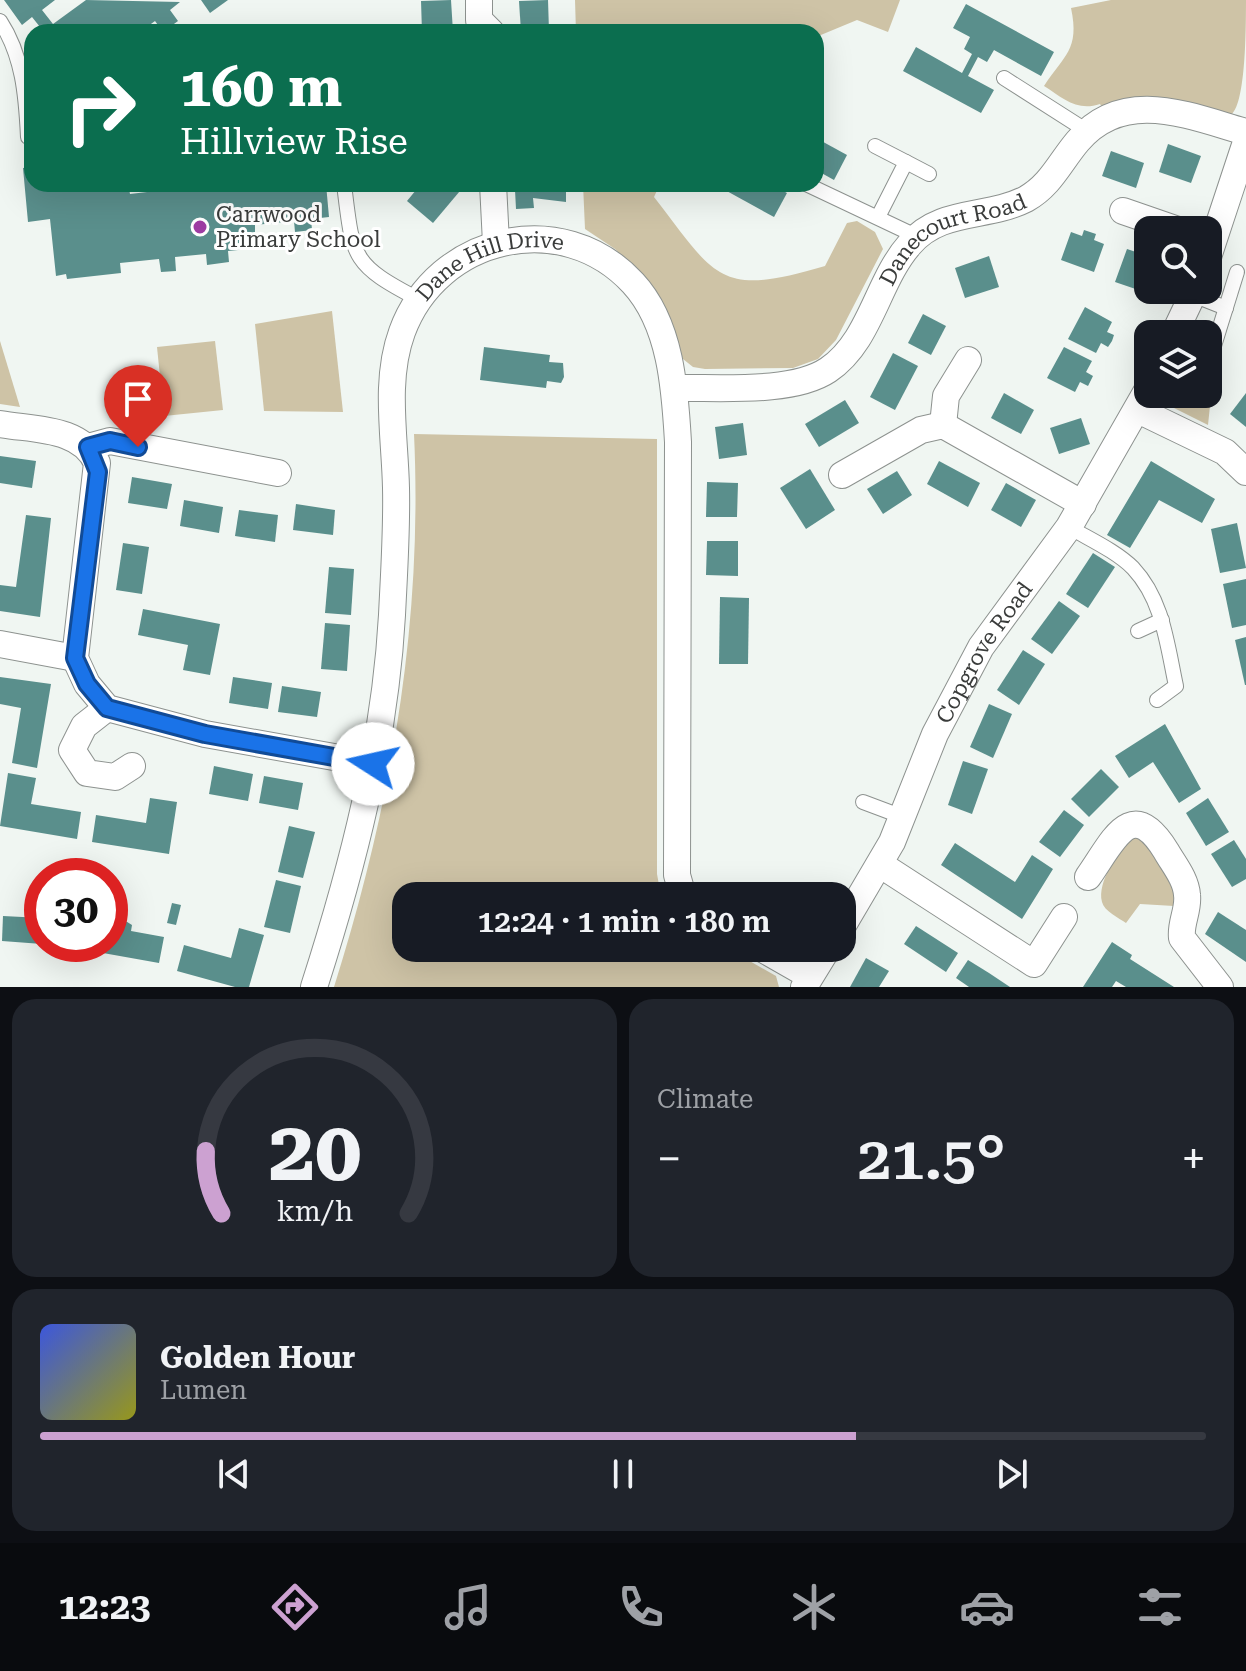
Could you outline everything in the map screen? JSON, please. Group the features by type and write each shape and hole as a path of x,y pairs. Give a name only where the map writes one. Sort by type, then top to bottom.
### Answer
{"street":[{"path":"479,0 479,20 483,24"},
{"name":"Danecourt Road","path":"674,388 794,384 828,371 853,345 901,256 918,237 949,218 1011,205 1027,198 1056,174 1087,131 1117,113 1151,108 1246,132"},
{"path":"1221,216 1246,142"},
{"path":"493,192 496,243"},
{"path":"1123,211 1137,216"},
{"name":"Dane Hill Drive","path":"314,987 357,843 373,764 386,671 394,564 393,367 402,331 418,299 453,264 496,243 527,238 563,241 610,262 636,286 655,316 674,388 678,442 679,882"},
{"path":"943,425 946,396 968,360"},
{"name":"Copgrove Road","path":"856,905 881,865 935,734 968,668 1069,527 1138,408"},
{"path":"1156,408 1225,452 1246,472"},
{"path":"0,424 73,437 88,447 98,472 75,658 87,684 107,708 205,734 373,764"},
{"path":"842,475 921,430 943,425 1083,504"},
{"path":"88,447 110,441 278,473"},
{"path":"0,644 75,658"},
{"path":"107,708 84,726 72,750 87,773 115,777 132,766"},
{"path":"1088,877 1124,828 1139,824 1153,830 1184,881 1187,894 1182,938 1220,987"},
{"path":"881,865 1034,964 1064,917"},
{"path":"780,962 807,982 819,962"}],"lane":[{"path":"0,21 19,58 24,88"},
{"path":"1004,78 1087,131"},
{"path":"875,146 929,174"},
{"path":"878,217 906,162"},
{"path":"345,192 356,257 376,276 418,299"},
{"path":"823,192 918,237"},
{"path":"1222,321 1237,272"},
{"path":"1218,304 1226,308"},
{"path":"1069,527 1131,566 1151,591 1162,620 1176,686 1157,700"},
{"path":"1138,631 1162,620"},
{"path":"863,802 903,817"}],"shaded area":[{"path":"575,0 900,0 888,32 857,20 824,34 824,24 576,24"},
{"path":"1111,0 1246,0 1243,79 1232,114 1077,105 1044,86 1072,43 1071,8"},
{"path":"583,192 656,192 654,197 707,262 723,274 740,279 789,276 825,266 847,223 857,221 875,232 883,249 836,340 818,359 793,368 705,369 693,367 683,359 641,274 615,249 585,229"},
{"path":"332,311 343,412 264,411 255,324"},
{"path":"0,341 20,407 0,404"},
{"path":"215,341 223,410 164,416 157,347"},
{"path":"1174,408 1210,408 1208,425"},
{"path":"414,434 657,439 658,882 392,882 392,962 752,962 776,976 779,987 334,987 372,851 399,714 408,645 415,505"},
{"path":"1130,837 1145,837 1176,891 1174,906 1140,904 1126,923 1106,908 1101,894 1110,868"}],"building":[{"path":"4,0 55,0 42,10 53,24 38,24 32,17 22,25"},
{"path":"86,0 180,2 170,10 178,21 157,24 155,21 151,24 53,24"},
{"path":"201,0 228,0 210,13"},
{"path":"451,0 452,24 422,24 421,1"},
{"path":"548,0 549,24 520,24 519,1"},
{"path":"966,4 1054,52 1041,76 994,50 987,62 978,57 968,76 994,90 981,113 903,71 916,47 962,73 972,54 964,49 970,37 953,28"},
{"path":"824,142 847,155 834,180 824,174"},
{"path":"1168,144 1201,156 1191,183 1159,172"},
{"path":"1111,151 1144,163 1136,188 1102,176"},
{"path":"25,192 327,192 329,217 311,219 312,230 295,232 294,221 255,225 255,236 247,237 248,249 228,251 229,262 207,265 206,254 175,257 176,271 161,272 159,259 120,263 121,273 67,279 66,274 56,276 50,219 28,222"},
{"path":"414,192 459,192 433,223 407,201"},
{"path":"515,192 566,192 566,202 533,198 534,208 516,209"},
{"path":"729,192 787,193 774,217"},
{"path":"1084,230 1096,234 1094,240 1104,244 1094,272 1061,260 1071,232 1082,236"},
{"path":"1127,249 1134,251 1134,288 1115,282"},
{"path":"989,256 999,287 965,298 955,268"},
{"path":"1085,307 1112,322 1107,332 1114,335 1112,341 1108,347 1101,343 1096,353 1068,339"},
{"path":"923,314 946,326 931,355 908,343"},
{"path":"484,347 550,355 549,362 563,363 564,377 561,383 547,381 546,388 480,380"},
{"path":"1064,347 1092,361 1086,372 1093,376 1088,386 1080,382 1075,392 1047,378"},
{"path":"893,353 918,366 895,410 870,397"},
{"path":"1004,393 1034,410 1021,434 991,418"},
{"path":"1246,393 1246,427 1230,414"},
{"path":"845,400 859,423 819,447 805,424"},
{"path":"1081,418 1090,444 1059,454 1050,428"},
{"path":"743,423 747,455 719,459 715,427"},
{"path":"0,456 36,461 32,488 0,483"},
{"path":"939,461 980,483 968,507 927,484"},
{"path":"1151,461 1215,499 1202,523 1159,500 1130,548 1107,535"},
{"path":"810,469 835,510 806,529 780,488"},
{"path":"897,471 912,495 883,514 867,489"},
{"path":"132,477 172,484 167,509 128,503"},
{"path":"707,482 738,483 737,517 706,517"},
{"path":"1006,483 1036,500 1021,527 991,510"},
{"path":"184,500 223,507 219,533 180,526"},
{"path":"296,504 335,510 333,535 293,530"},
{"path":"239,510 278,515 275,542 235,536"},
{"path":"26,515 51,518 40,617 0,611 0,585 16,587"},
{"path":"1237,523 1246,568 1220,573 1211,529"},
{"path":"707,541 738,541 738,576 706,575"},
{"path":"123,543 149,547 142,594 116,590"},
{"path":"1093,553 1115,567 1088,608 1066,594"},
{"path":"329,567 354,569 351,615 325,613"},
{"path":"1246,579 1246,625 1232,628 1223,584"},
{"path":"720,597 749,598 748,664 719,664"},
{"path":"1059,601 1080,616 1052,654 1031,639"},
{"path":"143,609 220,624 210,675 183,670 188,645 138,635"},
{"path":"325,623 350,625 347,671 321,669"},
{"path":"1246,637 1246,685 1245,685 1235,640"},
{"path":"1023,650 1045,664 1019,705 997,690"},
{"path":"0,677 51,684 37,768 12,763 21,708 0,704"},
{"path":"233,677 272,683 268,709 229,703"},
{"path":"282,686 321,692 317,717 278,712"},
{"path":"989,704 1012,714 993,758 970,747"},
{"path":"1165,724 1201,789 1179,803 1153,762 1129,778 1115,756"},
{"path":"963,761 988,769 972,814 948,805"},
{"path":"214,766 253,774 248,801 209,794"},
{"path":"1101,769 1119,787 1089,817 1071,799"},
{"path":"8,773 36,778 31,804 81,812 77,839 0,826"},
{"path":"264,776 303,783 298,810 259,803"},
{"path":"150,798 177,802 169,854 92,842 96,815 146,823"},
{"path":"1208,798 1229,832 1206,846 1186,813"},
{"path":"1064,810 1084,825 1060,857 1039,842"},
{"path":"289,826 315,832 303,878 278,872"},
{"path":"1234,840 1246,859 1246,879 1232,887 1211,854"},
{"path":"955,843 1015,882 1032,855 1053,869 1022,919 941,865"},
{"path":"276,880 301,886 290,933 264,927"},
{"path":"172,903 181,905 176,925 167,923"},
{"path":"1218,912 1246,930 1246,962 1205,934"},
{"path":"3,916 24,917 24,943 2,941"},
{"path":"128,922 132,925 131,931 164,937 159,963 128,957"},
{"path":"916,926 958,953 946,972 904,944"},
{"path":"239,928 264,935 249,987 235,987 177,971 184,945 231,958"},
{"path":"1112,942 1132,955 1130,959 1174,987 1126,987 1116,981 1112,987 1083,987"},
{"path":"866,958 889,971 879,987 850,987"},
{"path":"968,960 1010,987 969,987 956,978"}],"place":[{"name":"Carrwood Primary School","path":"200,227"}],"route":[{"path":"138,447 110,441 88,447 97,463 98,472 75,658 87,684 107,708 205,734 373,764"}]}
